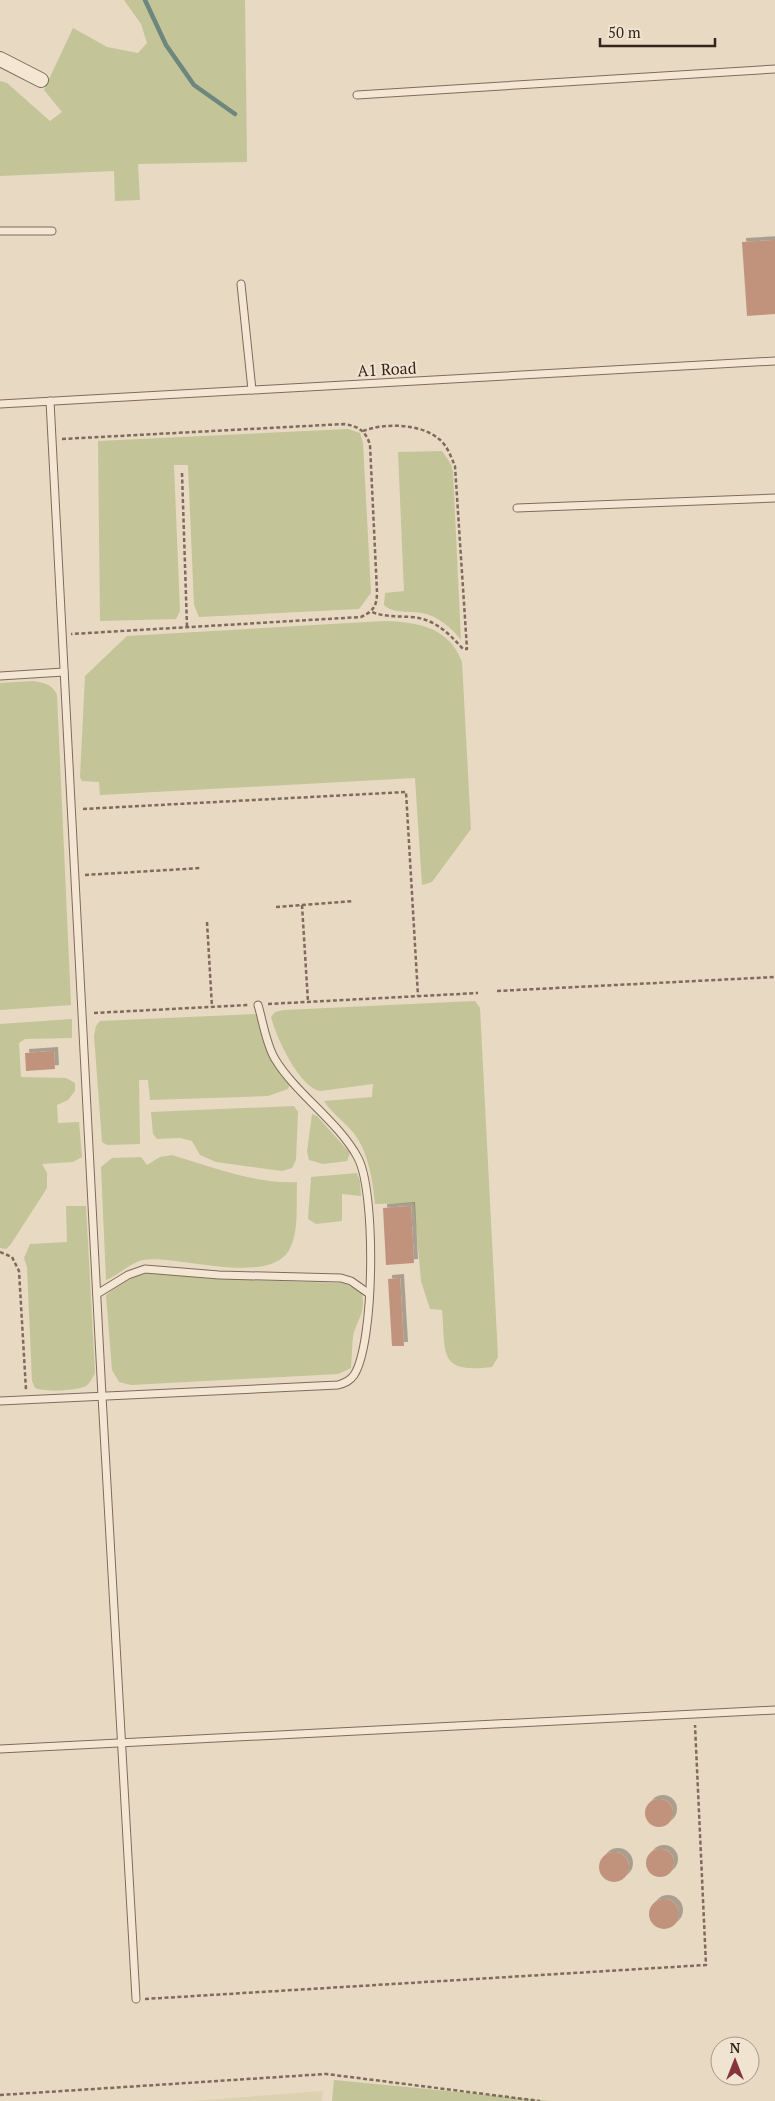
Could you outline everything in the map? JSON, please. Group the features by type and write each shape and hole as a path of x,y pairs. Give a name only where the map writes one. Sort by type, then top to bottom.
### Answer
{"street":[{"path":"0,59 41,80"}],"lane":[{"path":"357,95 775,69"},
{"path":"0,231 52,230"},
{"path":"241,284 252,390"},
{"name":"A1 Road","path":"0,404 775,361"},
{"path":"50,401 102,1396 136,1999"},
{"path":"517,508 775,498"},
{"path":"0,676 64,672"},
{"path":"0,1401 338,1385 348,1382 354,1376 363,1347 368,1293 369,1206 365,1175 350,1144 275,1059 258,1005"},
{"path":"97,1294 128,1275 153,1269 218,1275 341,1278 368,1293"},
{"path":"0,1748 775,1710"}],"path":[{"path":"52,440 344,424 355,426 362,430 370,445 378,592 377,603 372,612 362,617 62,634"},
{"path":"362,430 376,426 408,427 440,439 448,451 455,466 467,650 463,650 450,634 432,622 413,617 385,616 372,612"},
{"path":"182,473 187,627"},
{"path":"72,810 406,792 418,996"},
{"path":"75,876 200,868"},
{"path":"276,907 353,901"},
{"path":"302,905 308,1002"},
{"path":"207,922 212,1007"},
{"path":"497,991 775,977"},
{"path":"82,1014 478,993"},
{"path":"0,1252 12,1257 19,1270 27,1400"},
{"path":"136,1999 706,1965 695,1714"},
{"path":"0,2095 326,2074 540,2101"}],"shaded area":[{"path":"323,2091 322,2101 193,2101"}],"green space":[{"path":"124,0 245,0 247,162 138,164 140,200 115,201 114,171 0,176 0,81 7,83 50,121 62,112 44,90 73,28 107,47 138,53 147,43 141,24"},
{"path":"348,429 360,433 363,443 371,593 359,609 199,617 194,605 188,465 174,465 180,611 176,619 100,621 98,441"},
{"path":"442,451 451,464 453,472 461,640 449,627 434,617 422,613 392,610 384,605 385,593 404,591 398,452"},
{"path":"384,621 420,625 441,634 456,650 462,662 471,829 432,882 422,885 415,778 100,795 99,782 82,781 80,777 85,676 127,636"},
{"path":"33,681 48,685 53,688 57,695 71,1005 0,1010 0,683"},
{"path":"475,1001 480,1008 498,1357 492,1367 474,1368 462,1367 453,1363 448,1357 445,1349 442,1310 430,1309 421,1281 414,1203 375,1204 371,1175 362,1146 357,1137 324,1101 372,1097 373,1084 320,1091 312,1087 304,1081 290,1060 283,1048 271,1017 275,1012 284,1010"},
{"path":"257,1014 273,1062 290,1083 288,1089 268,1096 150,1100 148,1080 139,1080 140,1144 107,1145 102,1142 94,1036 96,1026 100,1021"},
{"path":"72,1019 72,1038 25,1039 19,1043 21,1077 66,1078 75,1083 75,1091 68,1100 57,1105 58,1123 79,1122 82,1157 73,1162 42,1164 47,1173 47,1188 11,1244 6,1249 0,1248 0,1024"},
{"path":"294,1106 298,1112 296,1160 292,1168 282,1171 216,1162 200,1155 192,1141 180,1138 157,1139 153,1134 151,1112"},
{"path":"312,1114 317,1116 350,1153 347,1161 323,1164 309,1160 307,1152"},
{"path":"172,1155 250,1178 266,1181 297,1182 297,1215 294,1239 281,1259 266,1265 246,1268 158,1259 143,1260 106,1280 101,1167 112,1158 141,1157 147,1165 160,1157"},
{"path":"357,1173 360,1181 361,1196 342,1194 342,1221 316,1224 308,1219 311,1177"},
{"path":"66,1206 86,1206 95,1373 89,1383 82,1388 45,1390 35,1388 32,1381 27,1267 24,1258 30,1244 67,1242"},
{"path":"160,1272 245,1280 344,1283 362,1293 363,1300 361,1314 353,1335 351,1368 338,1374 131,1385 119,1382 112,1370 106,1295 131,1279 144,1274"},
{"path":"334,2080 550,2101 332,2101"}],"building":[{"path":"775,240 775,314 747,316 742,242"},
{"path":"54,1051 55,1069 26,1071 25,1053"},
{"path":"411,1206 414,1263 386,1265 383,1208"},
{"path":"400,1278 404,1346 392,1346 388,1279"},
{"path":"659,1799 669,1803 673,1813 669,1823 659,1827 649,1823 645,1813 649,1803"},
{"path":"660,1849 670,1853 674,1863 670,1873 660,1877 650,1873 646,1863 650,1853"},
{"path":"614,1852 625,1856 629,1867 625,1878 614,1882 603,1878 599,1867 603,1856"},
{"path":"664,1899 670,1900 678,1908 678,1920 670,1928 664,1929 658,1928 650,1920 649,1914 650,1908 658,1900"}],"waterway":[{"path":"145,0 166,45 194,85 235,114"}]}
